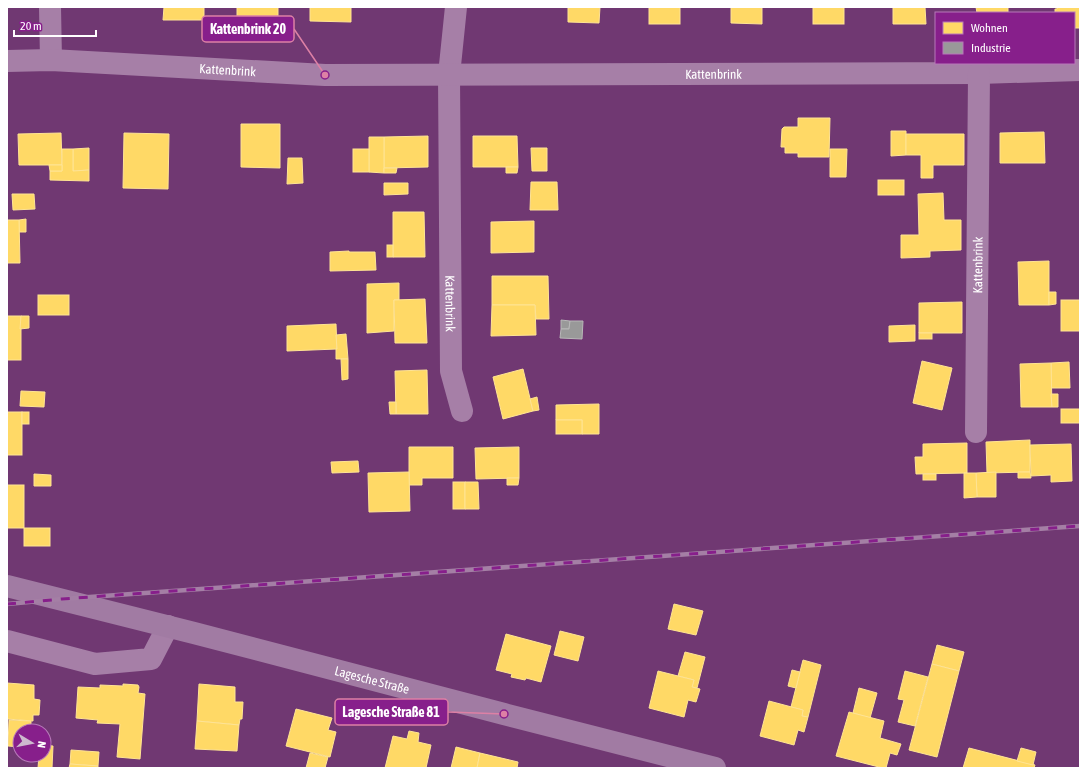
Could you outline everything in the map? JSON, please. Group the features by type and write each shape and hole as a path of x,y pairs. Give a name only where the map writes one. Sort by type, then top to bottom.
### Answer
{"street":[{"path":"50,7 51,60"},
{"path":"448,75 456,7"},
{"name":"Kattenbrink","path":"7,60 51,60 325,76 979,73 1080,70"},
{"name":"Kattenbrink","path":"976,432 979,73"},
{"name":"Kattenbrink","path":"448,75 452,371 462,410"},
{"name":"Lagesche Straße","path":"7,586 168,626 716,768"},
{"path":"7,641 95,664 151,659 168,626"}],"building: Wohnen":[{"path":"164,7 204,7 204,20 163,20"},
{"path":"237,7 278,7 278,20 237,21"},
{"path":"310,7 351,7 351,22 310,21"},
{"path":"568,7 600,7 599,23 568,22"},
{"path":"649,7 680,7 680,24 649,24"},
{"path":"731,7 762,7 762,24 731,23"},
{"path":"813,7 844,7 844,24 813,24"},
{"path":"893,7 925,7 926,24 893,24"},
{"path":"976,7 1008,7 1008,12 977,12"},
{"path":"1057,7 1080,7 1080,28 1075,28 1075,12 1055,12 1055,9 1057,9"},
{"path":"798,118 830,118 829,157 798,157 798,153 785,153 785,147 781,147 782,129 784,127 798,127"},
{"path":"241,124 280,124 280,168 241,167"},
{"path":"891,131 906,131 906,155 891,156"},
{"path":"1044,132 1045,163 1000,163 1000,133"},
{"path":"61,133 62,165 19,165 18,134"},
{"path":"124,133 169,134 168,189 123,188"},
{"path":"906,134 964,134 964,165 933,165 933,178 921,178 921,155 906,155"},
{"path":"428,136 428,167 384,168 384,137"},
{"path":"473,136 517,136 518,167 473,167"},
{"path":"369,137 384,137 384,173 369,172"},
{"path":"89,148 89,170 73,171 73,149"},
{"path":"531,148 547,148 547,171 532,171"},
{"path":"62,149 73,149 73,171 89,170 89,181 50,180 50,171 62,171"},
{"path":"353,149 369,149 369,172 353,172"},
{"path":"830,149 847,149 846,177 830,177"},
{"path":"288,158 302,158 303,183 287,184"},
{"path":"49,165 62,165 62,171 50,171"},
{"path":"506,167 518,167 517,173 506,173"},
{"path":"384,168 397,168 396,173 384,173"},
{"path":"878,180 904,180 904,195 878,195"},
{"path":"531,182 557,182 558,210 530,210"},
{"path":"384,183 408,183 408,194 384,195"},
{"path":"943,193 944,220 961,220 961,250 930,251 930,257 901,258 901,235 919,235 918,194"},
{"path":"12,194 34,194 35,209 13,210"},
{"path":"393,212 424,212 425,257 393,257"},
{"path":"26,219 26,232 19,232 19,220"},
{"path":"7,220 19,220 20,263 7,263"},
{"path":"534,221 534,252 491,253 491,222"},
{"path":"387,245 393,245 393,257 387,257"},
{"path":"330,252 375,252 376,270 330,271"},
{"path":"1049,261 1049,305 1019,305 1018,262"},
{"path":"492,276 548,276 549,319 536,319 535,305 492,305"},
{"path":"399,283 399,300 394,300 394,331 367,333 367,284"},
{"path":"1049,292 1056,292 1056,304 1049,305"},
{"path":"38,295 69,295 69,315 38,315"},
{"path":"425,299 427,343 395,343 394,300"},
{"path":"1061,300 1080,300 1080,331 1061,331"},
{"path":"962,302 962,333 919,333 919,303"},
{"path":"492,305 535,305 536,335 491,336"},
{"path":"7,316 21,316 21,360 7,360"},
{"path":"21,316 29,316 29,328 20,329"},
{"path":"336,324 337,349 287,351 287,326"},
{"path":"915,325 915,341 889,342 889,326"},
{"path":"919,333 932,333 932,339 919,339"},
{"path":"346,334 348,359 336,359 336,335"},
{"path":"341,359 348,359 348,379 342,380"},
{"path":"922,361 952,368 942,410 913,403"},
{"path":"1069,362 1070,388 1051,388 1051,363"},
{"path":"1051,363 1052,407 1021,407 1020,364"},
{"path":"523,369 533,411 503,419 493,377"},
{"path":"427,370 428,414 396,414 395,371"},
{"path":"21,391 45,392 44,407 20,406"},
{"path":"1051,394 1058,394 1058,407 1052,407"},
{"path":"537,397 539,410 533,411 530,399"},
{"path":"389,402 396,402 396,414 390,414"},
{"path":"599,404 599,434 582,434 582,420 556,420 556,405"},
{"path":"1061,409 1080,409 1080,423 1061,423"},
{"path":"7,412 22,412 22,455 7,455"},
{"path":"22,412 29,412 29,424 22,424"},
{"path":"556,420 582,420 582,434 556,434"},
{"path":"1030,440 1030,472 987,473 986,442"},
{"path":"967,443 967,473 916,474 915,457 923,457 923,444"},
{"path":"1071,444 1072,481 1051,482 1051,475 1031,476 1030,445"},
{"path":"409,447 453,447 453,478 422,478 422,485 409,485"},
{"path":"519,447 519,478 476,479 475,448"},
{"path":"358,461 359,472 332,473 331,462"},
{"path":"409,472 410,511 369,512 368,473"},
{"path":"996,472 996,497 977,497 976,473"},
{"path":"1018,472 1030,472 1031,478 1018,478"},
{"path":"964,473 976,473 977,497 964,498"},
{"path":"34,474 51,475 51,486 34,486"},
{"path":"923,474 936,474 936,480 923,480"},
{"path":"507,478 519,478 518,485 507,485"},
{"path":"453,482 465,482 465,509 453,509"},
{"path":"465,482 478,482 479,509 465,509"},
{"path":"7,485 24,485 24,528 7,528"},
{"path":"24,528 50,528 50,546 24,546"},
{"path":"674,604 703,611 696,635 668,629"},
{"path":"560,631 584,637 578,661 554,655"},
{"path":"506,634 551,646 541,682 526,678 525,680 511,677 512,674 496,670"},
{"path":"937,645 964,652 959,671 932,664"},
{"path":"685,652 705,657 697,688 692,687 694,680 678,676"},
{"path":"803,660 821,665 808,717 802,716 803,710 791,707"},
{"path":"932,664 959,671 937,757 909,750"},
{"path":"792,670 800,672 796,688 788,686"},
{"path":"658,671 694,680 692,687 700,689 696,702 688,700 684,717 649,708"},
{"path":"905,671 928,677 915,726 898,722 904,700 898,699"},
{"path":"7,683 34,685 34,699 40,700 39,715 33,715 33,721 7,719"},
{"path":"123,684 138,685 138,693 145,694 140,759 117,757 120,724 97,723 98,720 76,718 78,687 100,688 100,685 123,686"},
{"path":"199,684 235,687 235,702 243,702 242,719 240,719 239,725 197,721"},
{"path":"859,688 877,693 870,718 853,713"},
{"path":"769,701 803,710 802,716 808,717 804,732 798,730 794,745 760,736"},
{"path":"296,709 332,718 328,730 336,732 330,757 286,746"},
{"path":"849,712 884,721 880,738 901,744 897,755 890,753 886,768 836,756"},
{"path":"9,720 31,721 31,723 12,723 12,746 8,746"},
{"path":"197,721 239,725 237,751 195,749"},
{"path":"409,731 419,733 418,742 431,745 426,768 385,768 393,736 407,739"},
{"path":"53,746 52,768 38,768 38,763 52,763"},
{"path":"456,747 480,753 477,768 451,768"},
{"path":"969,748 1035,765 1034,768 963,768"},
{"path":"1021,748 1036,752 1033,765 1017,761"},
{"path":"71,750 99,752 98,766 70,764"},
{"path":"310,753 328,757 325,768 306,768"},
{"path":"480,753 518,762 517,768 477,768"},
{"path":"70,764 98,766 98,768 69,768"}],"building: Industrie":[{"path":"561,320 570,321 569,329 561,329"},
{"path":"570,321 583,321 582,339 560,338 561,329 569,329"}],"railway":[{"path":"7,604 1080,526"}],"place":[{"name":"Kattenbrink 20","path":"325,75"},
{"name":"Lagesche Straße 81","path":"504,714"}]}
